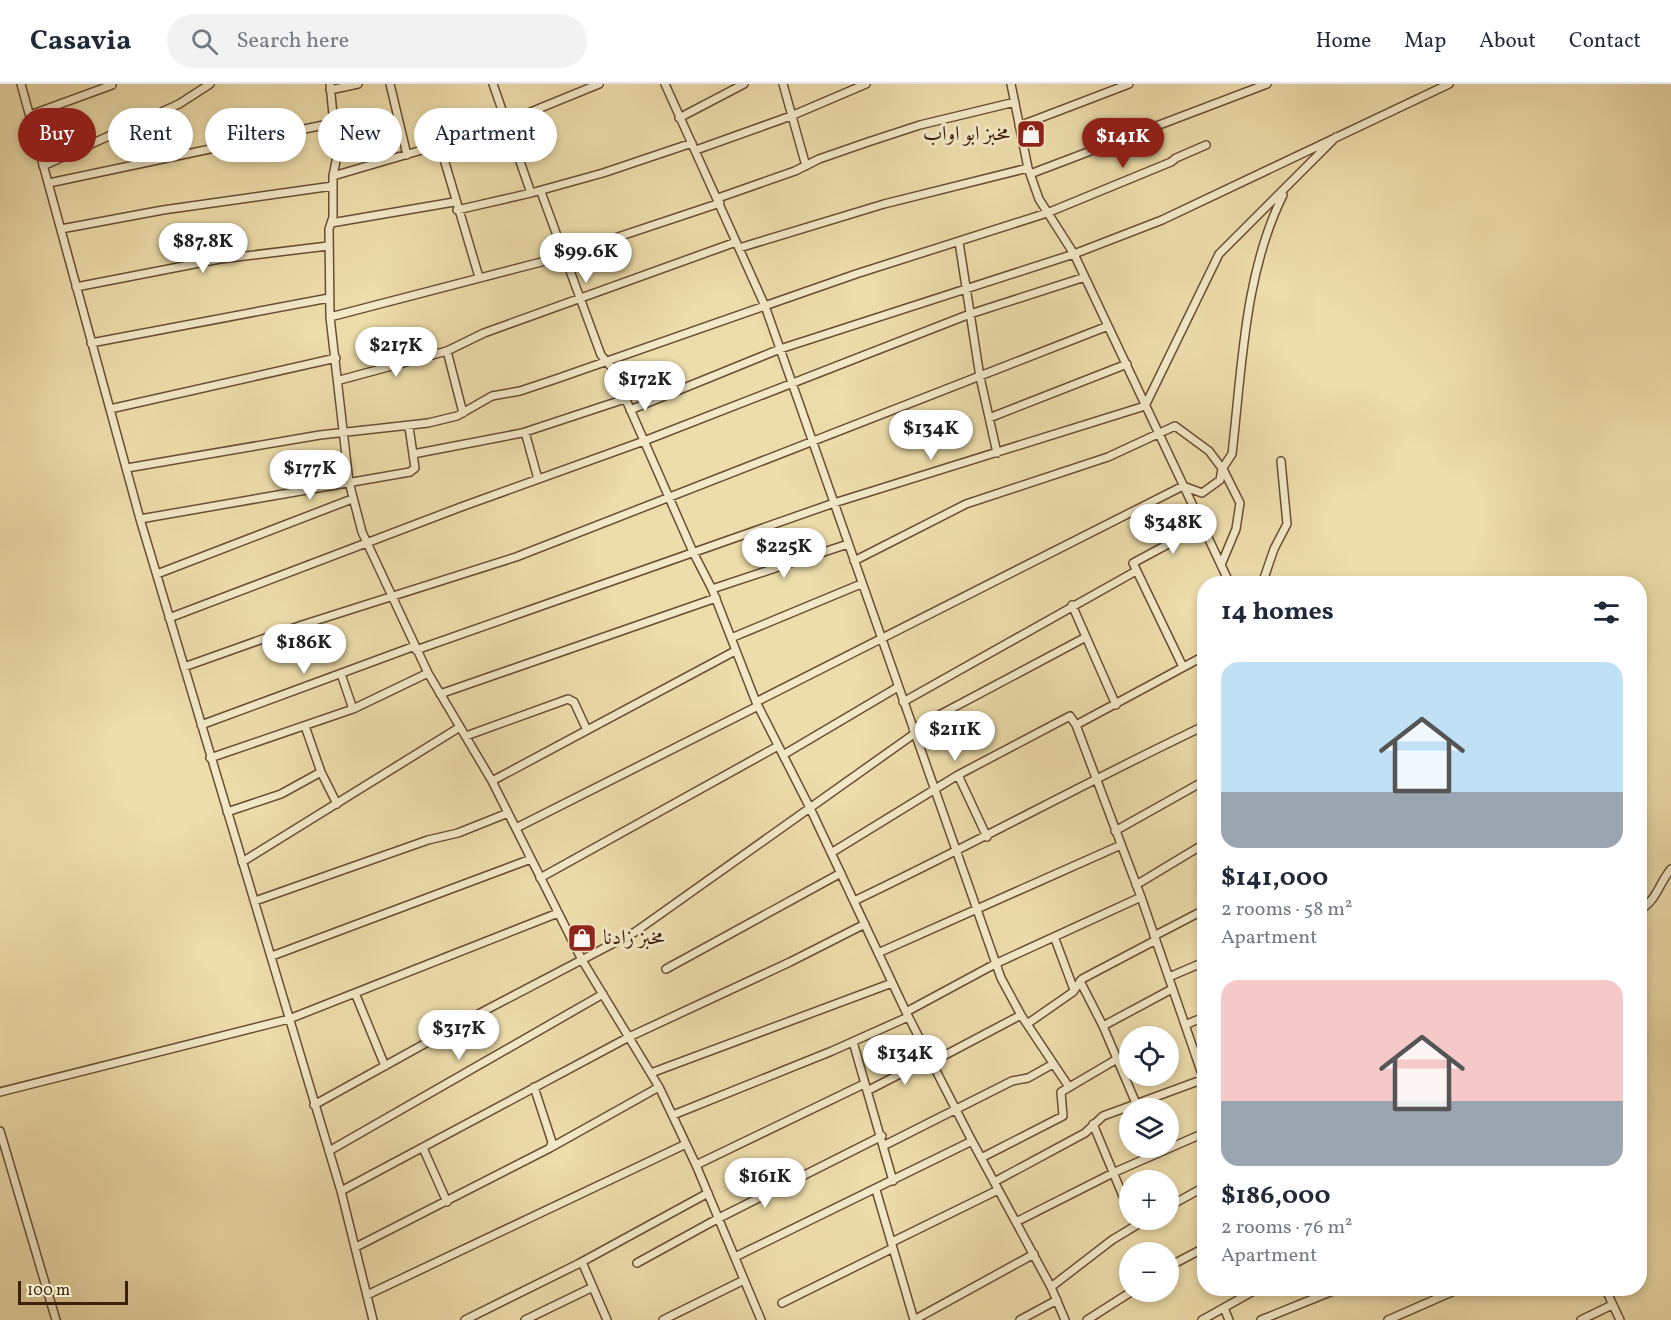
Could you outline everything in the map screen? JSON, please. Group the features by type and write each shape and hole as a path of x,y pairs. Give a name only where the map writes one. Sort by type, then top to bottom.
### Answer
{"street":[{"path":"21,84 28,108"},
{"path":"43,166 179,104 210,84"},
{"path":"332,108 330,87 358,84"},
{"path":"390,84 407,155"},
{"path":"493,84 501,108"},
{"path":"535,108 599,84"},
{"path":"665,84 765,306 995,964 1021,1015 1069,1087"},
{"path":"679,118 744,84"},
{"path":"783,84 806,166"},
{"path":"696,150 791,116 866,84"},
{"path":"1011,84 1029,171 1047,213 1074,254 1127,364 1158,436 1226,576"},
{"path":"1019,126 1129,84"},
{"path":"340,380 447,351 484,333 738,245 884,204 1029,171 1267,84"},
{"path":"630,410 780,349 1074,254 1162,220 1449,84"},
{"path":"49,108 112,85"},
{"path":"330,317 564,255 719,201 867,142 920,125 1015,102"},
{"path":"49,183 318,126"},
{"path":"201,725 834,503 1145,406 1219,254 1336,137"},
{"path":"457,210 541,192 692,142"},
{"path":"126,468 345,432 409,427 463,413 492,396 520,391 765,306 1047,213 1172,162 1206,145"},
{"path":"333,176 414,153"},
{"path":"42,162 140,519 341,1191 373,1320"},
{"path":"336,162 333,176 333,217 328,246 330,317 340,380 352,499 358,522 428,673 492,781 582,960 659,1087 696,1165 761,1320"},
{"path":"443,162 479,277"},
{"path":"520,162 531,193"},
{"path":"61,229 163,210 333,186"},
{"path":"516,828 881,638 1183,486 1202,493 1220,480 1222,469 1232,454 1253,285 1271,220 1285,190"},
{"path":"541,192 579,299 716,598 757,704 810,808 907,1014 955,1109 1034,1254 1065,1320"},
{"path":"331,223 454,202"},
{"path":"959,242 980,377 997,453"},
{"path":"76,287 180,266 328,246"},
{"path":"170,618 537,479 644,441 790,382 970,314 1085,277"},
{"path":"91,343 243,312 329,298"},
{"path":"184,667 506,561 1108,326"},
{"path":"447,351 463,413"},
{"path":"110,409 336,358"},
{"path":"989,418 1127,364"},
{"path":"413,454 525,432 625,399"},
{"path":"854,561 966,504 1108,457 1158,436 1165,429 1174,426 1209,451 1240,502 1236,529 1221,565"},
{"path":"140,519 413,471 409,427"},
{"path":"525,432 537,479"},
{"path":"1265,576 1274,549 1287,524 1281,461"},
{"path":"156,574 352,499"},
{"path":"1183,667 1133,563 1202,526"},
{"path":"712,589 848,544"},
{"path":"903,702 1136,571"},
{"path":"731,638 861,584"},
{"path":"440,694 716,598"},
{"path":"1072,605 1116,705"},
{"path":"314,1105 484,1011 635,932 914,732 1086,637"},
{"path":"492,781 735,651"},
{"path":"1076,725 1197,660"},
{"path":"210,758 352,709 428,673"},
{"path":"341,674 352,709"},
{"path":"783,755 898,687"},
{"path":"466,736 568,699 574,702 586,729"},
{"path":"831,853 958,775 1066,716 1072,718 1141,897 1197,1059"},
{"path":"305,726 321,772 337,804"},
{"path":"242,862 460,727"},
{"path":"854,901 987,837 1095,778 1197,729"},
{"path":"540,878 778,746"},
{"path":"226,812 281,794 321,772"},
{"path":"958,775 987,837"},
{"path":"1115,831 1197,785"},
{"path":"255,901 428,840 458,833 508,813"},
{"path":"878,953 1121,845"},
{"path":"1136,885 1197,848"},
{"path":"272,956 531,859"},
{"path":"1647,905 1671,869"},
{"path":"666,969 841,873"},
{"path":"673,1115 854,1042 995,964 1055,939 1141,897"},
{"path":"0,1092 289,1019 558,913"},
{"path":"1027,1024 1074,990 1080,981 1197,914"},
{"path":"341,1191 629,1037 780,967 865,924"},
{"path":"1055,939 1074,990"},
{"path":"1168,977 1197,965"},
{"path":"1080,981 1103,1026 1134,1098"},
{"path":"651,1073 892,983"},
{"path":"1103,1026 1172,989"},
{"path":"355,993 385,1066"},
{"path":"329,1151 603,994"},
{"path":"696,1165 931,1060 1021,1015"},
{"path":"1185,1025 1197,1020"},
{"path":"854,1042 885,1145 893,1181"},
{"path":"981,1158 1063,1116 1061,1092 1117,1059"},
{"path":"885,1145 1012,1081 1028,1078 1053,1065"},
{"path":"1157,1098 1197,1082"},
{"path":"534,1087 552,1142 549,1148"},
{"path":"356,1247 447,1202 659,1087"},
{"path":"994,1182 1086,1133 1099,1118 1119,1112"},
{"path":"1094,1124 1119,1183"},
{"path":"0,1131 56,1320"},
{"path":"1179,1142 1197,1135"},
{"path":"637,1263 719,1218 882,1136"},
{"path":"735,1257 876,1190 972,1141"},
{"path":"367,1295 686,1143"},
{"path":"423,1148 447,1202"},
{"path":"1016,1222 1140,1158"},
{"path":"876,1190 914,1320 1034,1254"},
{"path":"782,1303 998,1190"},
{"path":"1179,1201 1197,1191"},
{"path":"465,1320 582,1262 708,1193"},
{"path":"1051,1287 1123,1230"},
{"path":"1179,1261 1197,1252"},
{"path":"582,1262 607,1320"},
{"path":"663,1320 744,1280"},
{"path":"525,1320 593,1287"},
{"path":"1202,1320 1245,1296"},
{"path":"1261,1320 1320,1296"},
{"path":"1388,1320 1443,1296"},
{"path":"1608,1296 1620,1320"},
{"path":"1020,1320 1056,1300"},
{"path":"1087,1320 1119,1300"},
{"path":"1581,1320 1612,1305"},
{"path":"1224,1308 1228,1320"}],"place":[{"name":"مخبز ابو اواب","path":"1031,134"},
{"name":"مخبز زادنا","path":"582,938"}]}
